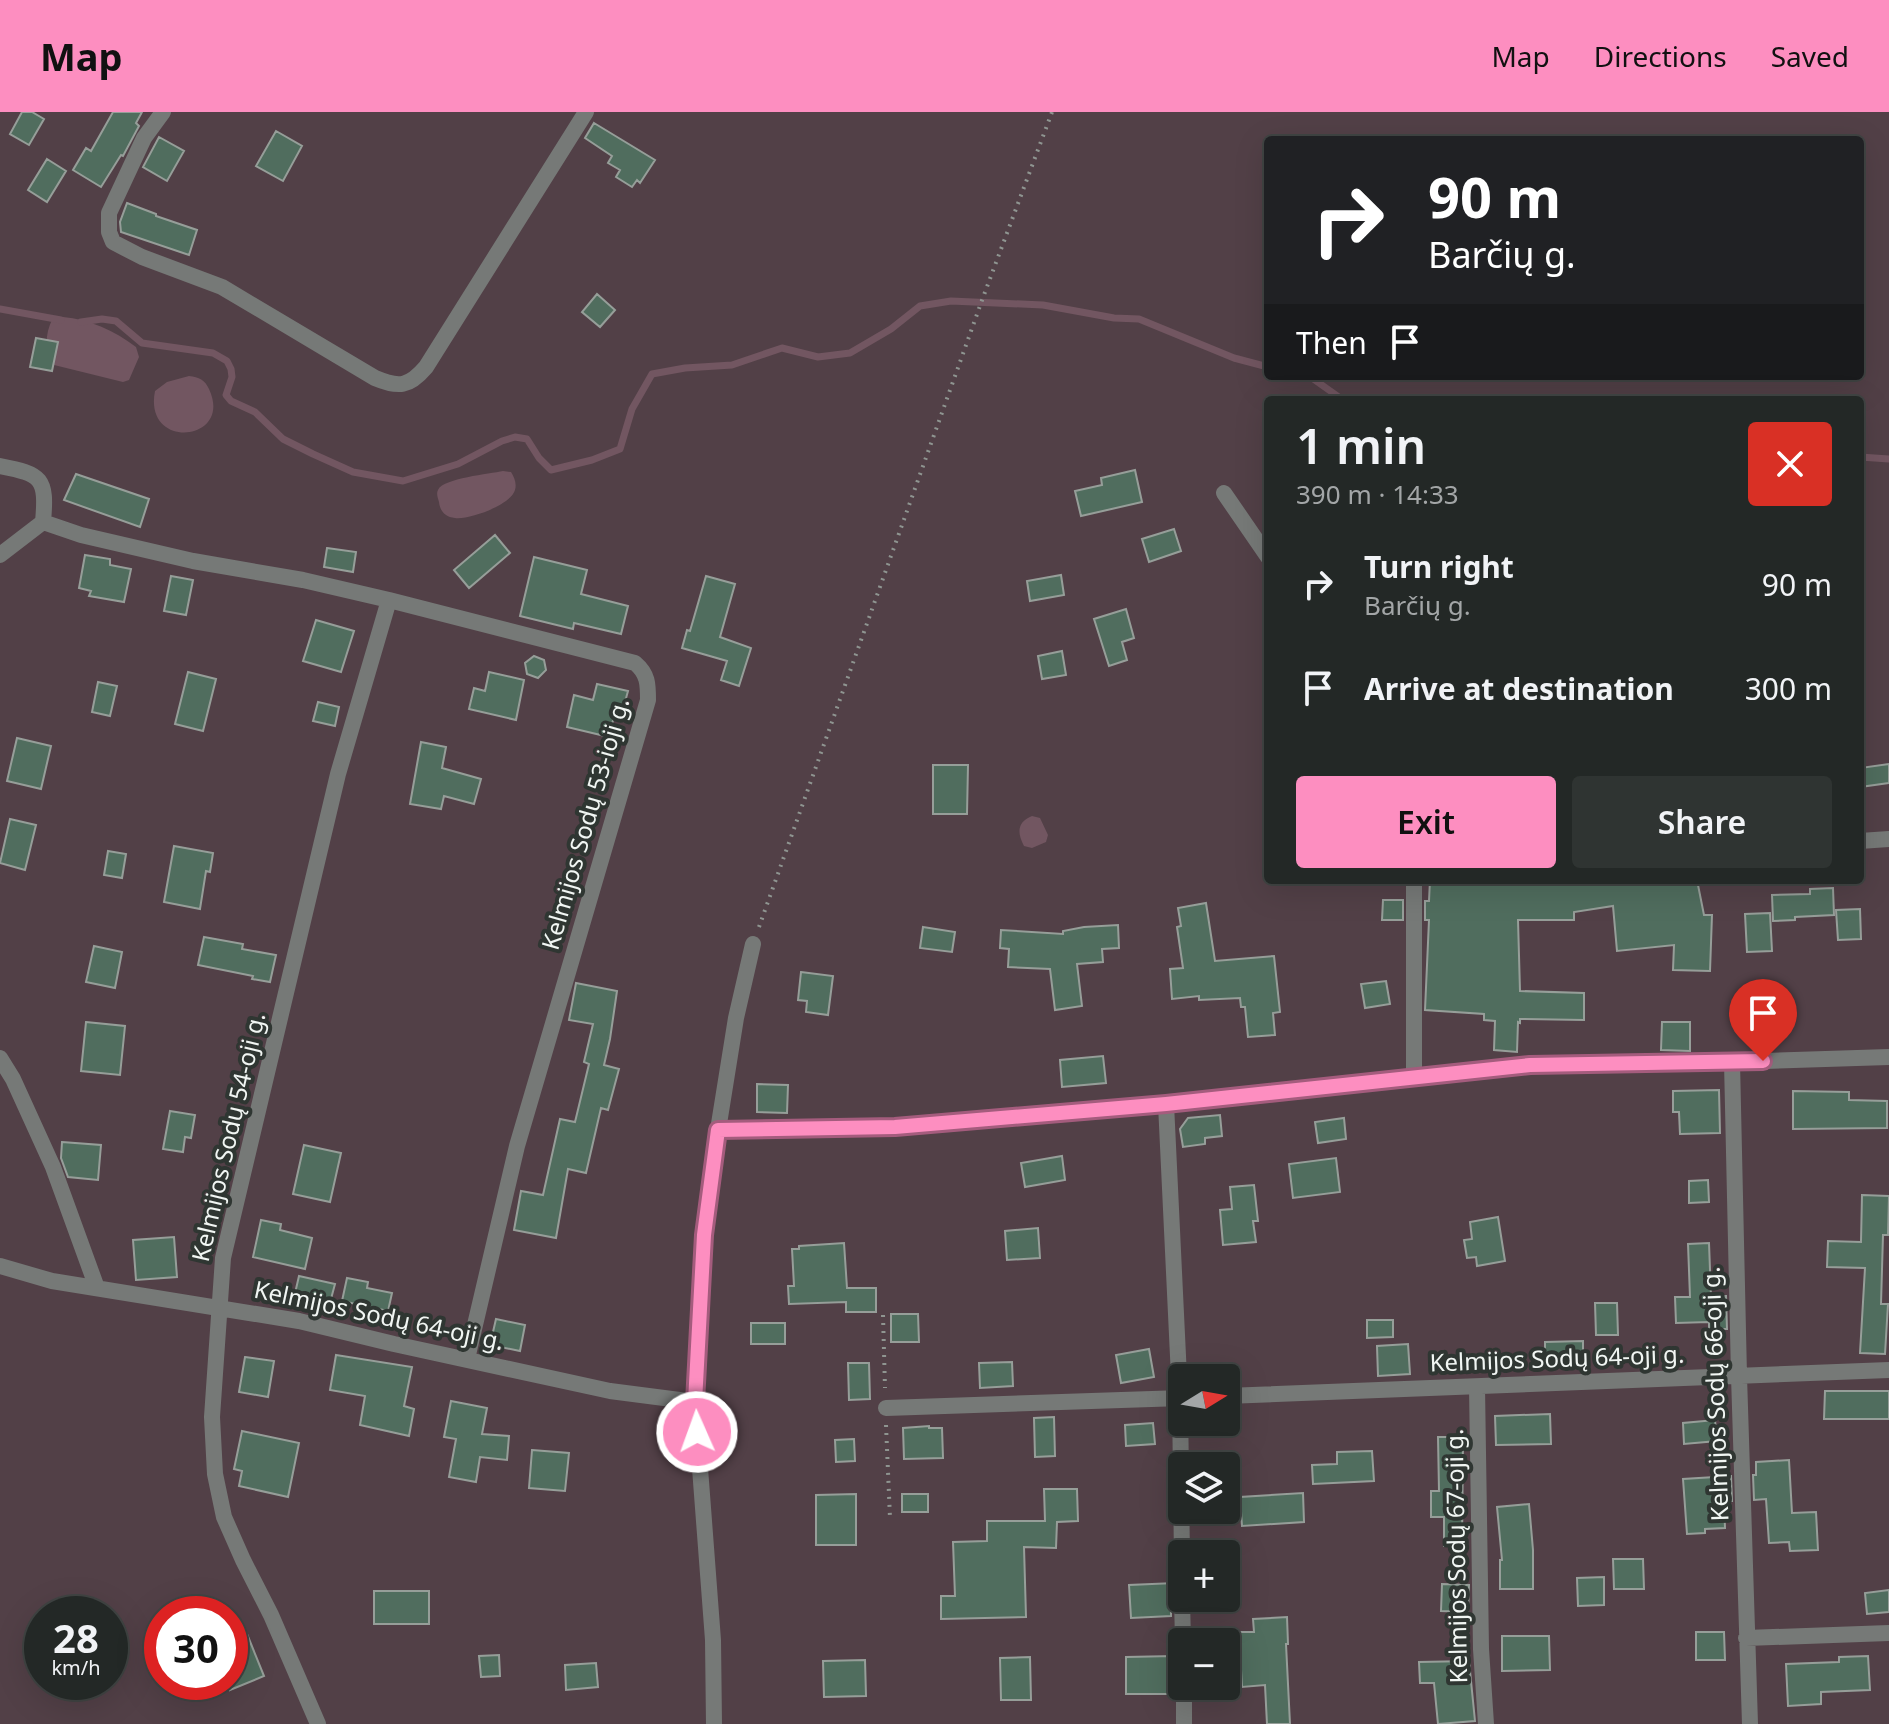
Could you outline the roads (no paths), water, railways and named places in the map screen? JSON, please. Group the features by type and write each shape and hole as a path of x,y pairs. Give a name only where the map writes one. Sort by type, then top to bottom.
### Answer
{"street":[{"path":"163,112 144,138 109,213 109,232 113,242 142,257 222,287 375,378 391,384 406,384 426,367 586,112"},
{"path":"0,466 29,472 37,477 45,499 43,522 0,555"},
{"path":"1224,493 1264,551"},
{"name":"Kelmijos Sodų 53-ioji g.","path":"43,522 81,535 193,561 303,580 389,600 635,663 644,670 648,700 517,1146 467,1359"},
{"name":"Kelmijos Sodų 54-oji g.","path":"318,1724 224,1517 215,1474 212,1417 223,1258 338,774 389,600"},
{"path":"1864,841 1889,839"},
{"path":"1414,884 1414,1077"},
{"path":"714,1724 713,1640 695,1402 704,1235 736,1018 753,944"},
{"path":"718,1130 895,1127 1166,1104 1530,1065 1889,1057"},
{"path":"0,1058 13,1079 53,1167 97,1288"},
{"name":"Kelmijos Sodų 66-oji g.","path":"1732,1062 1750,1724"},
{"path":"1166,1104 1179,1364"},
{"name":"Kelmijos Sodų 64-oji g.","path":"0,1266 52,1281 299,1321 610,1391 695,1402"},
{"name":"Kelmijos Sodų 64-oji g.","path":"1240,1395 1889,1370"},
{"name":"Kelmijos Sodų 67-oji g.","path":"1477,1387 1481,1649 1486,1724"},
{"path":"886,1408 1168,1398"},
{"path":"1181,1436 1182,1540"},
{"path":"1746,1638 1889,1633"},
{"path":"1184,1700 1184,1724"}],"waterway":[{"path":"81,322 116,321 142,343 213,353 227,361 231,369 232,377 226,395 231,401 255,412 283,439 353,472 403,481 458,464 515,437 527,439 551,470 592,460 620,449 632,409 652,374 732,365 782,348 818,357 850,353 891,329 920,306 951,301 1043,305 1114,318 1139,319 1234,358 1264,366"},
{"path":"0,309 61,320"},
{"path":"1315,380 1337,396"},
{"path":"1864,457 1889,459"}]}
